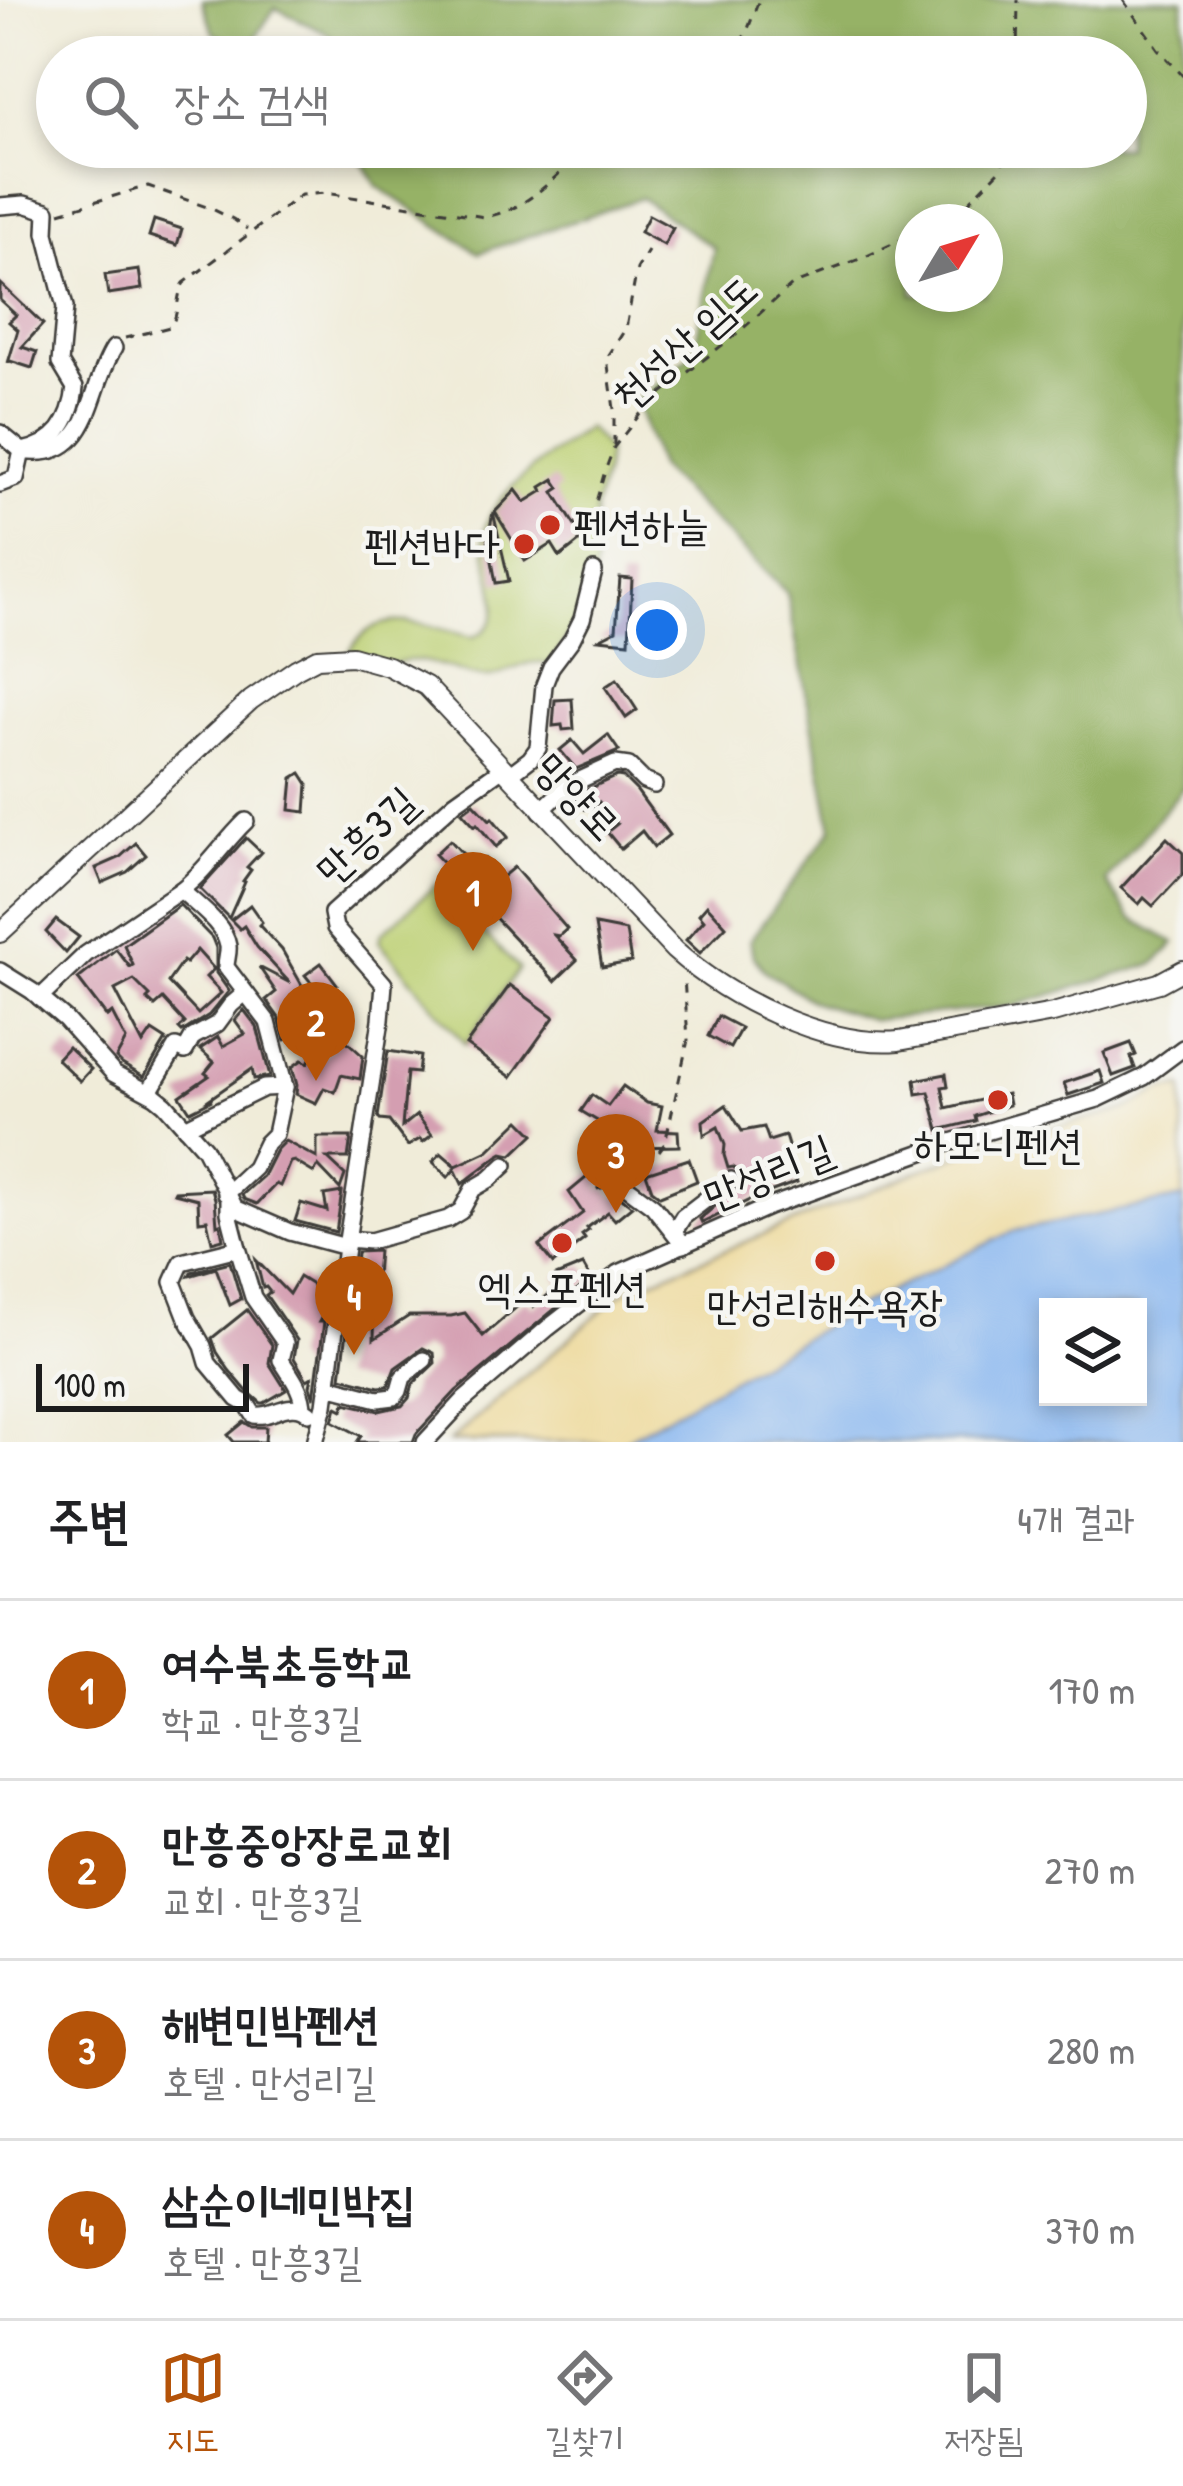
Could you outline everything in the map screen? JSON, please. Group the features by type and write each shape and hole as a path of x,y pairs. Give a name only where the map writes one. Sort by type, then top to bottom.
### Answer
{"main road":[{"name":"망양로","path":"0,933 251,700 317,658 334,655 360,658 414,678 438,697 682,957 721,986 819,1030 874,1042 899,1041 1053,1013 1159,983 1183,970"}],"street":[{"path":"0,206 24,204 47,211 46,233 64,308 60,363 72,379 75,395 56,436 38,448 22,451"},
{"path":"0,433 22,451 45,454 63,446 90,411 101,373 115,348"},
{"path":"0,484 16,478 22,451"},
{"path":"506,772 530,759 538,748 544,685 582,619 594,571"},
{"path":"541,811 567,786 615,764 629,766 653,785"},
{"name":"만흥3길","path":"315,1442 328,1386 384,984 335,928 332,913 455,802 506,772"},
{"path":"40,998 86,954 181,890 246,821"},
{"path":"181,890 220,929 228,948 226,967 268,1022 284,1088 275,1134 228,1197 253,1297 286,1343 281,1360 303,1400 303,1409"},
{"path":"0,971 40,998 82,1036 108,1068 165,1104 208,1156 228,1197 242,1213 305,1238 370,1241 448,1219 461,1211 473,1189 505,1166"},
{"path":"149,1093 176,1047 184,1051 245,992"},
{"name":"만성리길","path":"424,1442 464,1400 548,1328 612,1278 679,1239 948,1143 1098,1099 1144,1077 1183,1048"},
{"path":"185,1127 264,1088 284,1088"},
{"path":"611,1175 653,1205 679,1239"},
{"path":"679,1239 683,1217 731,1180"},
{"path":"238,1248 185,1261 173,1282 208,1364 254,1415 291,1406 322,1417"},
{"path":"328,1386 387,1399 424,1360"}],"path":[{"path":"744,36 759,0"},
{"path":"1017,36 1018,0"},
{"path":"1123,0 1183,76"},
{"path":"115,348 122,339 170,327 184,283 290,200 312,193 485,217 535,198 567,168"},
{"path":"966,204 1002,168"},
{"path":"47,211 59,212 148,186 212,209 249,231"},
{"name":"천성산 임도","path":"594,571 594,509 614,447 649,403 793,286 895,242"},
{"path":"614,447 607,358 626,328 637,269 648,251"},
{"path":"659,1151 665,1143 688,1040 682,957"}],"green space":[{"path":"202,0 1183,0 1183,788 1106,881 1131,918 1175,943 1154,964 1013,1006 874,1020 814,1002 765,971 753,956 750,940 832,829 787,593 658,467 636,401 694,352 714,248 641,198 479,253 377,186 366,168 1147,168 1147,36 330,36 275,8 256,36 214,33"},
{"path":"588,428 607,450 594,509 596,558 590,594 551,667 534,662 480,677 423,661 388,666 347,656 372,628 387,623 420,624 473,637 487,628 495,603 484,539 493,511 530,470"},
{"path":"436,885 519,969 465,1044 379,941"}],"sand":[{"name":"만성리해수욕장","path":"1183,1087 1183,1198 1014,1231 863,1304 622,1442 449,1442 623,1292 978,1147 1125,1110 1162,1090"}],"water":[{"path":"1183,1198 1183,1442 622,1442 863,1304 1014,1231"}],"building":[{"path":"649,215 673,228 664,245 640,232"},
{"path":"154,220 182,229 177,245 149,236"},
{"path":"139,270 142,289 108,294 105,275"},
{"path":"0,283 43,324 22,347 37,352 32,368 8,363 18,330 9,322 16,315 0,300"},
{"path":"554,479 560,488 554,492 583,539 560,557 552,544 525,561 495,512 516,490 525,502"},
{"path":"493,512 509,581 496,583 488,539"},
{"path":"620,578 632,579 629,642 599,639 616,630"},
{"path":"617,679 637,710 626,718 605,687"},
{"path":"572,699 574,729 553,726 555,700"},
{"path":"608,735 619,751 576,769 560,750 572,740 584,754"},
{"path":"301,773 308,784 306,812 290,810 293,778"},
{"path":"617,776 637,791 669,835 654,847 642,831 621,849 607,832 617,824 599,802 585,809 574,796"},
{"path":"474,803 508,837 496,847 462,812"},
{"path":"246,838 261,852 247,867 251,870 229,918 200,889"},
{"path":"1167,838 1183,853 1183,874 1153,906 1144,898 1139,904 1121,888"},
{"path":"450,840 475,867 484,858 502,877 514,867 567,929 554,935 577,960 555,981 435,854"},
{"path":"136,843 146,855 127,872 102,883 96,868 119,858"},
{"path":"180,905 212,938 216,973 229,991 209,1015 182,1032 179,1029 185,1023 163,999 155,1006 134,980 115,990 143,1044 152,1031 166,1040 144,1077 116,1058 126,1040 112,1013 107,1017 78,979 116,949 133,965 124,945","holes":["197,950 214,969 206,977 221,993 198,1014 168,982"]},
{"path":"250,905 307,994 301,995 307,1013 292,1017 297,1037 285,1040 279,1018 266,1000 276,992 259,967 290,983 244,926 240,929 231,920"},
{"path":"707,905 726,926 700,953 686,940 704,920 699,914"},
{"path":"56,920 79,937 66,953 46,932"},
{"path":"595,925 626,931 631,962 602,967"},
{"path":"321,963 337,984 322,996 305,975"},
{"path":"510,985 554,1017 511,1077 466,1045"},
{"path":"244,1010 257,1027 270,1076 254,1079 252,1069 190,1111 180,1096 209,1076 205,1073 214,1062 200,1049 218,1037 223,1046 245,1034 235,1020"},
{"path":"718,1016 741,1028 730,1048 708,1036"},
{"path":"342,1037 363,1056 360,1079 341,1075 335,1092 324,1088 316,1103 296,1094 292,1067 302,1060 319,1062"},
{"path":"1131,1043 1135,1068 1113,1076 1104,1053"},
{"path":"68,1047 91,1069 80,1081 57,1059"},
{"path":"388,1051 420,1056 418,1073 407,1072 402,1127 417,1115 432,1135 423,1142 420,1139 408,1146 389,1121 378,1117"},
{"path":"1100,1071 1104,1083 1068,1095 1064,1083"},
{"path":"946,1074 948,1086 942,1087 946,1108 1007,1094 1009,1105 975,1116 976,1121 939,1130 929,1092 917,1094 915,1080"},
{"path":"623,1086 647,1103 662,1106 657,1130 678,1131 679,1146 636,1147 624,1161 604,1141 614,1131 581,1111 592,1095 608,1106"},
{"path":"726,1105 742,1131 764,1127 769,1141 785,1136 797,1182 702,1223 700,1219 742,1183 740,1172 728,1168 718,1127 704,1135 703,1121"},
{"path":"520,1120 534,1134 512,1155 503,1153 462,1184 455,1169 448,1177 433,1162 441,1153 456,1166 488,1151"},
{"path":"317,1137 351,1137 348,1158 327,1158 345,1175 340,1189 318,1166 314,1173 294,1161 280,1186 276,1184 257,1204 244,1199 242,1195 263,1176 285,1141 317,1158"},
{"path":"689,1159 697,1181 660,1196 652,1190 646,1173"},
{"path":"593,1172 603,1184 597,1189 605,1187 632,1206 615,1220 608,1212 587,1228 582,1235 585,1239 553,1264 539,1246 583,1213 569,1192"},
{"path":"212,1189 223,1239 212,1242 207,1220 199,1221 198,1199 174,1193"},
{"path":"342,1192 336,1232 295,1221 301,1203 327,1211 324,1195"},
{"path":"378,1251 376,1276 358,1275 357,1252"},
{"path":"256,1260 289,1294 299,1277 328,1295 319,1322 324,1322 314,1398 312,1377 307,1380 294,1358 297,1340 266,1295 270,1292 263,1288"},
{"path":"230,1262 241,1299 230,1305 216,1268 189,1276 191,1272"},
{"path":"583,1265 591,1279 456,1391 413,1442 357,1442 361,1436 333,1421 337,1407 343,1410 345,1403 379,1411 402,1406 413,1384 435,1363 434,1353 423,1348 395,1368 388,1386 341,1377 351,1301 375,1302 374,1339 409,1316 465,1313 483,1336 526,1299 533,1307 562,1284 556,1276"},
{"path":"247,1310 272,1345 269,1363 286,1390 264,1403 229,1370 212,1338"},
{"path":"244,1422 266,1427 265,1442 234,1442 228,1435"}],"place":[{"name":"펜션하늘","path":"550,525"},
{"name":"펜션바다","path":"524,544"},
{"name":"여수북초등학교","path":"473,951"},
{"name":"만흥중앙장로교회","path":"316,1081"},
{"name":"하모니펜션","path":"998,1100"},
{"name":"해변민박펜션","path":"616,1213"},
{"name":"엑스포펜션","path":"562,1243"},
{"name":"만성리해수욕장","path":"825,1261"},
{"name":"삼순이네민박집","path":"354,1355"}]}
